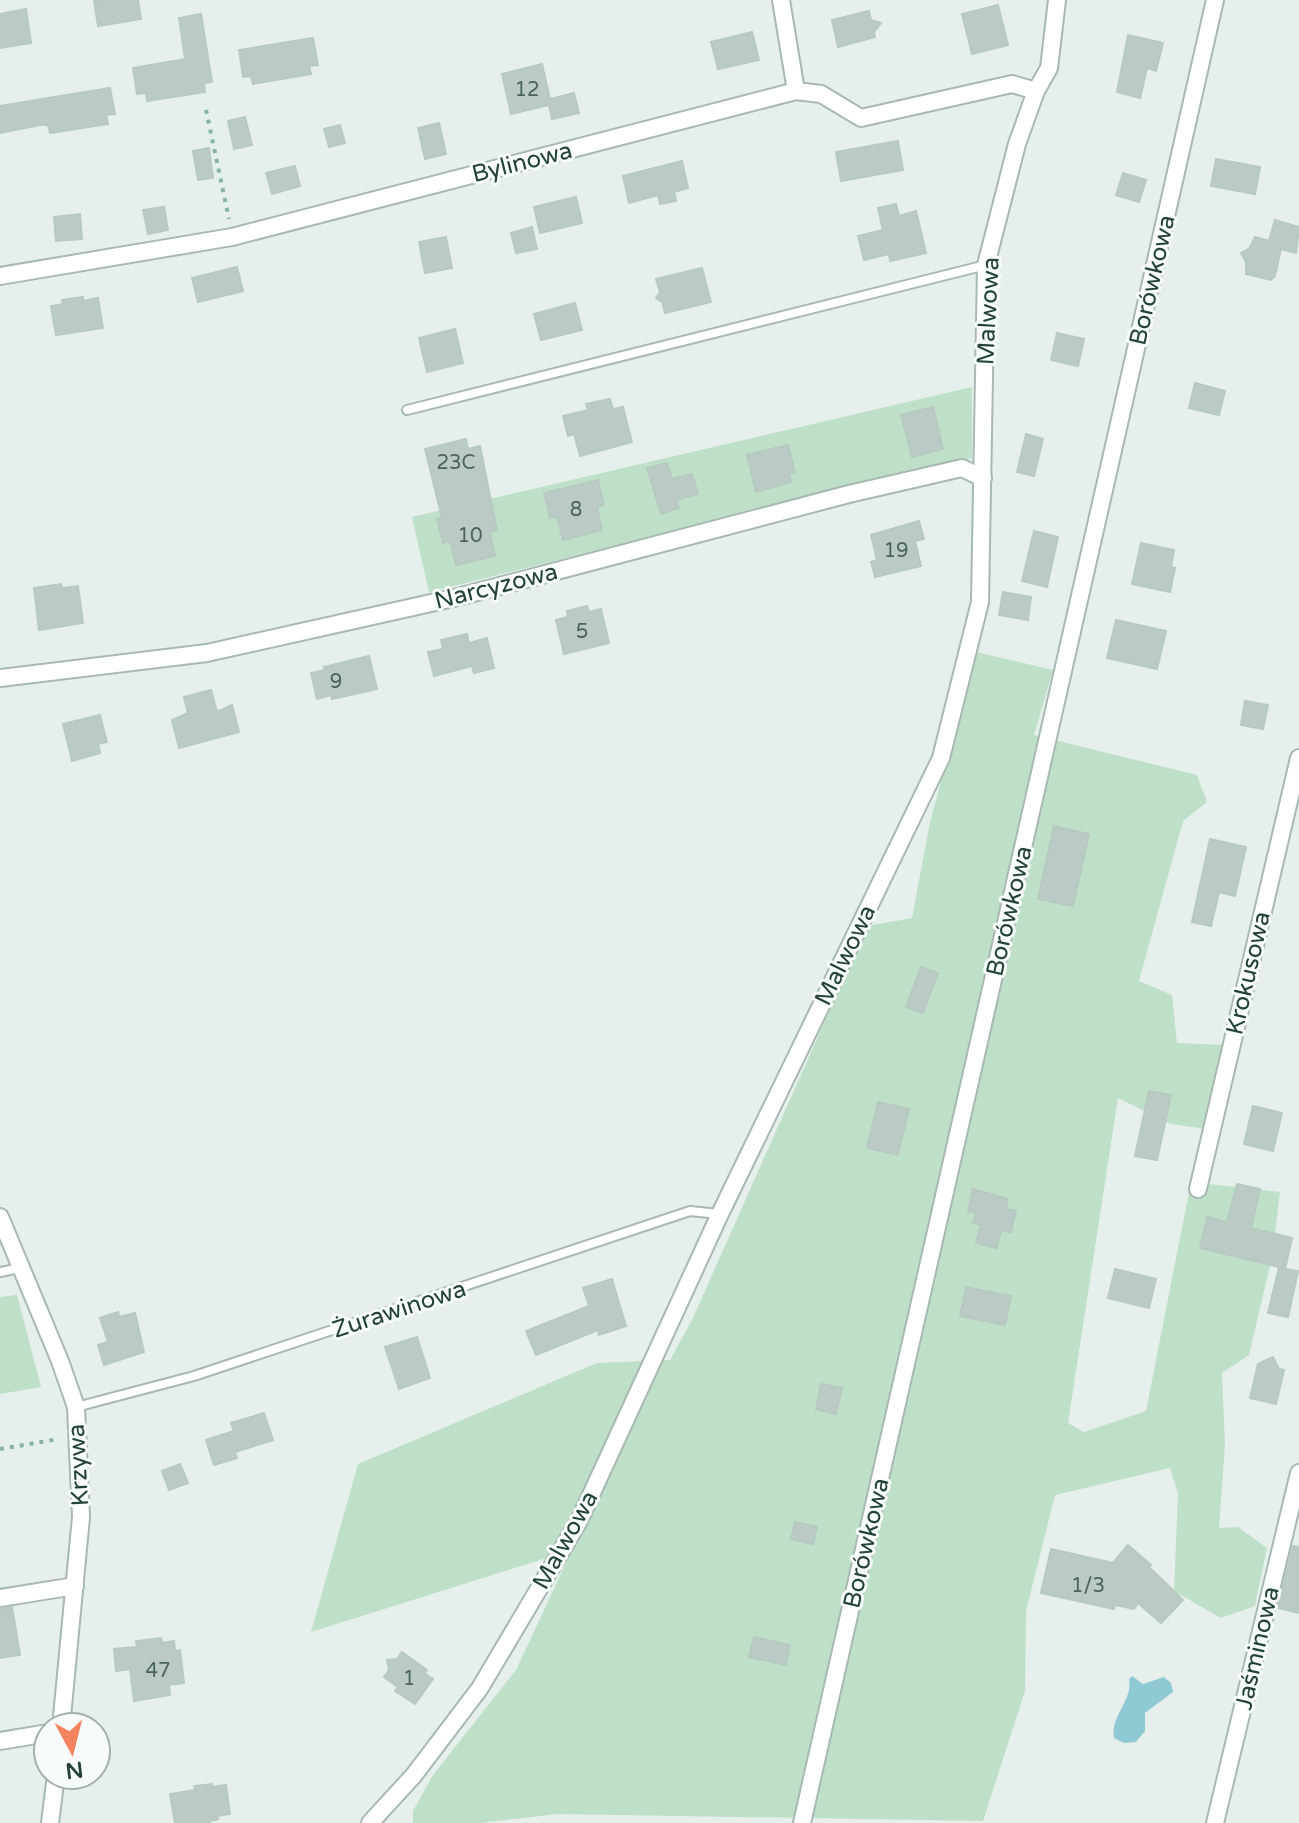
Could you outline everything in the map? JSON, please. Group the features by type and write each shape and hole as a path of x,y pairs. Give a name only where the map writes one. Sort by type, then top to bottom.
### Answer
{"street":[{"path":"781,0 796,91 821,94 861,118 1012,84 1036,91"},
{"name":"Malwowa","path":"370,1823 414,1775 480,1688 579,1521 720,1214 941,758 980,602 986,265 1017,144 1036,91 1049,68 1057,0"},
{"name":"Borówkowa","path":"802,1823 1215,0"},
{"name":"Bylinowa","path":"0,276 232,237 796,91"},
{"name":"Narcyzowa","path":"0,678 207,653 458,597 934,474 962,468 983,478"},
{"name":"Krokusowa","path":"1198,1189 1299,758"},
{"name":"Krzywa","path":"0,1217 76,1407 81,1517 63,1711"},
{"name":"Jaśminowa","path":"1215,1823 1299,1473"},
{"path":"0,1598 75,1586"},
{"path":"0,1741 32,1736"},
{"path":"50,1823 54,1791"}],"lane":[{"path":"407,410 986,265"},
{"name":"Żurawinowa","path":"76,1407 194,1376 690,1211 720,1214"},
{"path":"0,1272 20,1268"}],"path":[{"path":"206,110 232,237"},
{"path":"0,1449 77,1437"}],"green space":[{"path":"972,387 972,458 429,592 412,517"},
{"path":"976,652 1053,670 1034,735 1197,775 1207,802 1183,821 1139,981 1172,995 1177,1043 1225,1045 1213,1130 1171,1124 1118,1098 1068,1423 1084,1432 1146,1411 1191,1182 1280,1192 1272,1257 1249,1355 1222,1373 1225,1445 1219,1528 1238,1527 1267,1548 1255,1606 1221,1618 1174,1591 1178,1493 1170,1468 1055,1495 1026,1611 1025,1691 983,1821 558,1814 479,1823 413,1823 413,1811 433,1775 516,1670 572,1550 311,1632 358,1464 597,1363 670,1360 692,1320 867,926 912,918 930,822"},
{"path":"17,1295 41,1387 0,1394 0,1297"}],"water":[{"path":"1132,1676 1143,1684 1164,1677 1171,1683 1173,1692 1145,1713 1145,1731 1136,1742 1124,1743 1114,1738 1114,1730"}],"building":[{"path":"94,0 138,0 141,19 98,26"},
{"path":"998,5 1008,45 972,54 962,14"},
{"path":"26,9 31,43 0,48 0,14"},
{"path":"869,11 871,20 881,23 874,32 875,37 838,47 832,20"},
{"path":"201,14 212,82 204,83 205,92 147,101 146,93 137,94 133,68 185,59 179,18"},
{"path":"752,32 759,60 718,69 711,42"},
{"path":"1128,35 1163,43 1156,71 1147,68 1140,98 1117,92"},
{"path":"313,38 318,65 309,66 311,74 253,84 251,76 243,77 239,50"},
{"path":"542,64 550,99 574,93 579,113 552,119 549,105 511,114 502,74"},
{"path":"110,88 115,114 106,115 108,124 50,133 48,125 40,125 0,133 0,106"},
{"path":"245,117 252,145 234,149 228,121"},
{"path":"439,123 446,154 425,159 418,128"},
{"path":"340,125 345,143 329,147 324,129"},
{"path":"898,141 903,170 841,181 836,152"},
{"path":"209,148 213,178 198,180 193,151"},
{"path":"1216,159 1260,167 1255,194 1211,186"},
{"path":"682,161 688,188 674,192 676,201 660,204 658,195 629,203 623,176"},
{"path":"295,166 300,186 272,194 266,173"},
{"path":"1123,173 1146,180 1139,202 1116,195"},
{"path":"576,197 582,223 540,233 534,207"},
{"path":"896,204 899,216 916,211 926,253 890,261 889,254 864,260 858,236 883,230 878,208"},
{"path":"164,207 168,230 148,234 143,210"},
{"path":"80,214 82,239 56,241 54,217"},
{"path":"1275,220 1299,227 1296,253 1281,249 1275,276 1271,280 1246,274 1246,262 1241,253 1249,249 1255,237 1269,241"},
{"path":"532,227 537,249 516,253 511,233"},
{"path":"446,237 452,268 425,273 419,242"},
{"path":"237,267 243,291 198,302 192,278"},
{"path":"702,268 711,302 665,313 662,302 656,298 660,292 656,279"},
{"path":"83,297 83,301 98,298 103,328 56,335 51,306 63,304 62,300"},
{"path":"575,303 582,330 541,340 534,314"},
{"path":"455,329 463,363 427,372 419,338"},
{"path":"1057,333 1084,339 1078,366 1051,360"},
{"path":"1195,383 1225,391 1219,415 1189,408"},
{"path":"610,399 613,409 623,407 632,442 580,456 574,434 568,436 563,416 588,410 586,404"},
{"path":"933,407 943,449 912,457 901,415"},
{"path":"1026,434 1043,439 1034,476 1017,472"},
{"path":"466,439 468,449 480,446 497,530 490,532 495,556 456,565 450,541 443,543 437,519 442,518 425,449"},
{"path":"788,445 795,473 789,474 791,482 756,492 747,455"},
{"path":"667,463 672,479 692,474 698,494 676,500 679,508 661,514 647,468"},
{"path":"598,480 604,505 597,507 602,530 563,540 557,516 550,518 544,493"},
{"path":"919,521 924,539 915,541 921,566 875,577 871,562 877,560 871,535"},
{"path":"1034,531 1058,537 1047,587 1022,581"},
{"path":"1141,543 1174,550 1171,567 1175,568 1170,592 1132,584"},
{"path":"61,584 62,588 78,586 83,623 39,630 34,588"},
{"path":"1003,592 1031,597 1028,620 999,615"},
{"path":"587,606 589,612 601,609 609,643 564,654 556,620 568,617 567,611"},
{"path":"1116,620 1166,631 1157,669 1107,658"},
{"path":"467,634 469,643 487,638 494,668 474,673 472,666 434,676 428,652 443,649 441,640"},
{"path":"369,656 377,689 332,699 331,695 317,699 311,673"},
{"path":"211,690 217,712 232,705 239,732 179,748 172,720 188,713 184,697"},
{"path":"1245,701 1268,705 1263,729 1241,725"},
{"path":"100,715 107,742 98,744 100,753 72,761 63,724"},
{"path":"1054,826 1089,834 1073,906 1038,899"},
{"path":"1210,839 1246,847 1235,896 1219,892 1211,926 1192,922"},
{"path":"921,967 938,973 923,1013 906,1007"},
{"path":"1149,1091 1171,1095 1157,1160 1135,1156"},
{"path":"878,1102 909,1109 898,1155 867,1148"},
{"path":"1253,1106 1282,1113 1273,1151 1244,1144"},
{"path":"1237,1184 1260,1189 1251,1228 1292,1238 1285,1269 1298,1271 1288,1317 1268,1313 1279,1267 1200,1248 1207,1217 1227,1222"},
{"path":"973,1189 1008,1199 1006,1209 1016,1211 1011,1232 1001,1230 997,1248 976,1243 981,1225 973,1223 976,1213 968,1211"},
{"path":"1115,1269 1156,1279 1149,1308 1108,1298"},
{"path":"612,1279 626,1326 599,1335 598,1330 536,1355 526,1331 589,1306 583,1288"},
{"path":"966,1287 1011,1296 1005,1325 960,1316"},
{"path":"118,1312 119,1317 135,1313 144,1352 104,1365 98,1345 108,1342 100,1318"},
{"path":"417,1337 430,1378 399,1389 385,1347"},
{"path":"1273,1357 1279,1369 1284,1370 1276,1404 1250,1398 1258,1364"},
{"path":"821,1384 842,1388 836,1414 816,1409"},
{"path":"264,1413 273,1440 235,1452 237,1458 214,1465 206,1440 234,1431 231,1423"},
{"path":"180,1464 188,1483 169,1490 162,1471"},
{"path":"795,1522 817,1527 813,1544 791,1539"},
{"path":"1128,1545 1183,1600 1161,1623 1138,1603 1134,1609 1115,1605 1114,1609 1041,1593 1051,1549 1113,1563"},
{"path":"1293,1546 1299,1547 1299,1613 1278,1608"},
{"path":"12,1607 20,1655 0,1658 0,1609"},
{"path":"754,1637 790,1645 786,1665 749,1657"},
{"path":"161,1638 162,1643 174,1641 175,1651 180,1650 184,1683 169,1685 170,1695 134,1701 130,1669 116,1671 114,1649 137,1647 136,1641"},
{"path":"402,1652 427,1670 424,1673 433,1679 415,1704 395,1691 398,1687 384,1677 389,1670 387,1660 397,1659"},
{"path":"212,1784 212,1787 226,1785 230,1814 217,1816 218,1819 210,1823 175,1823 170,1794"}]}
